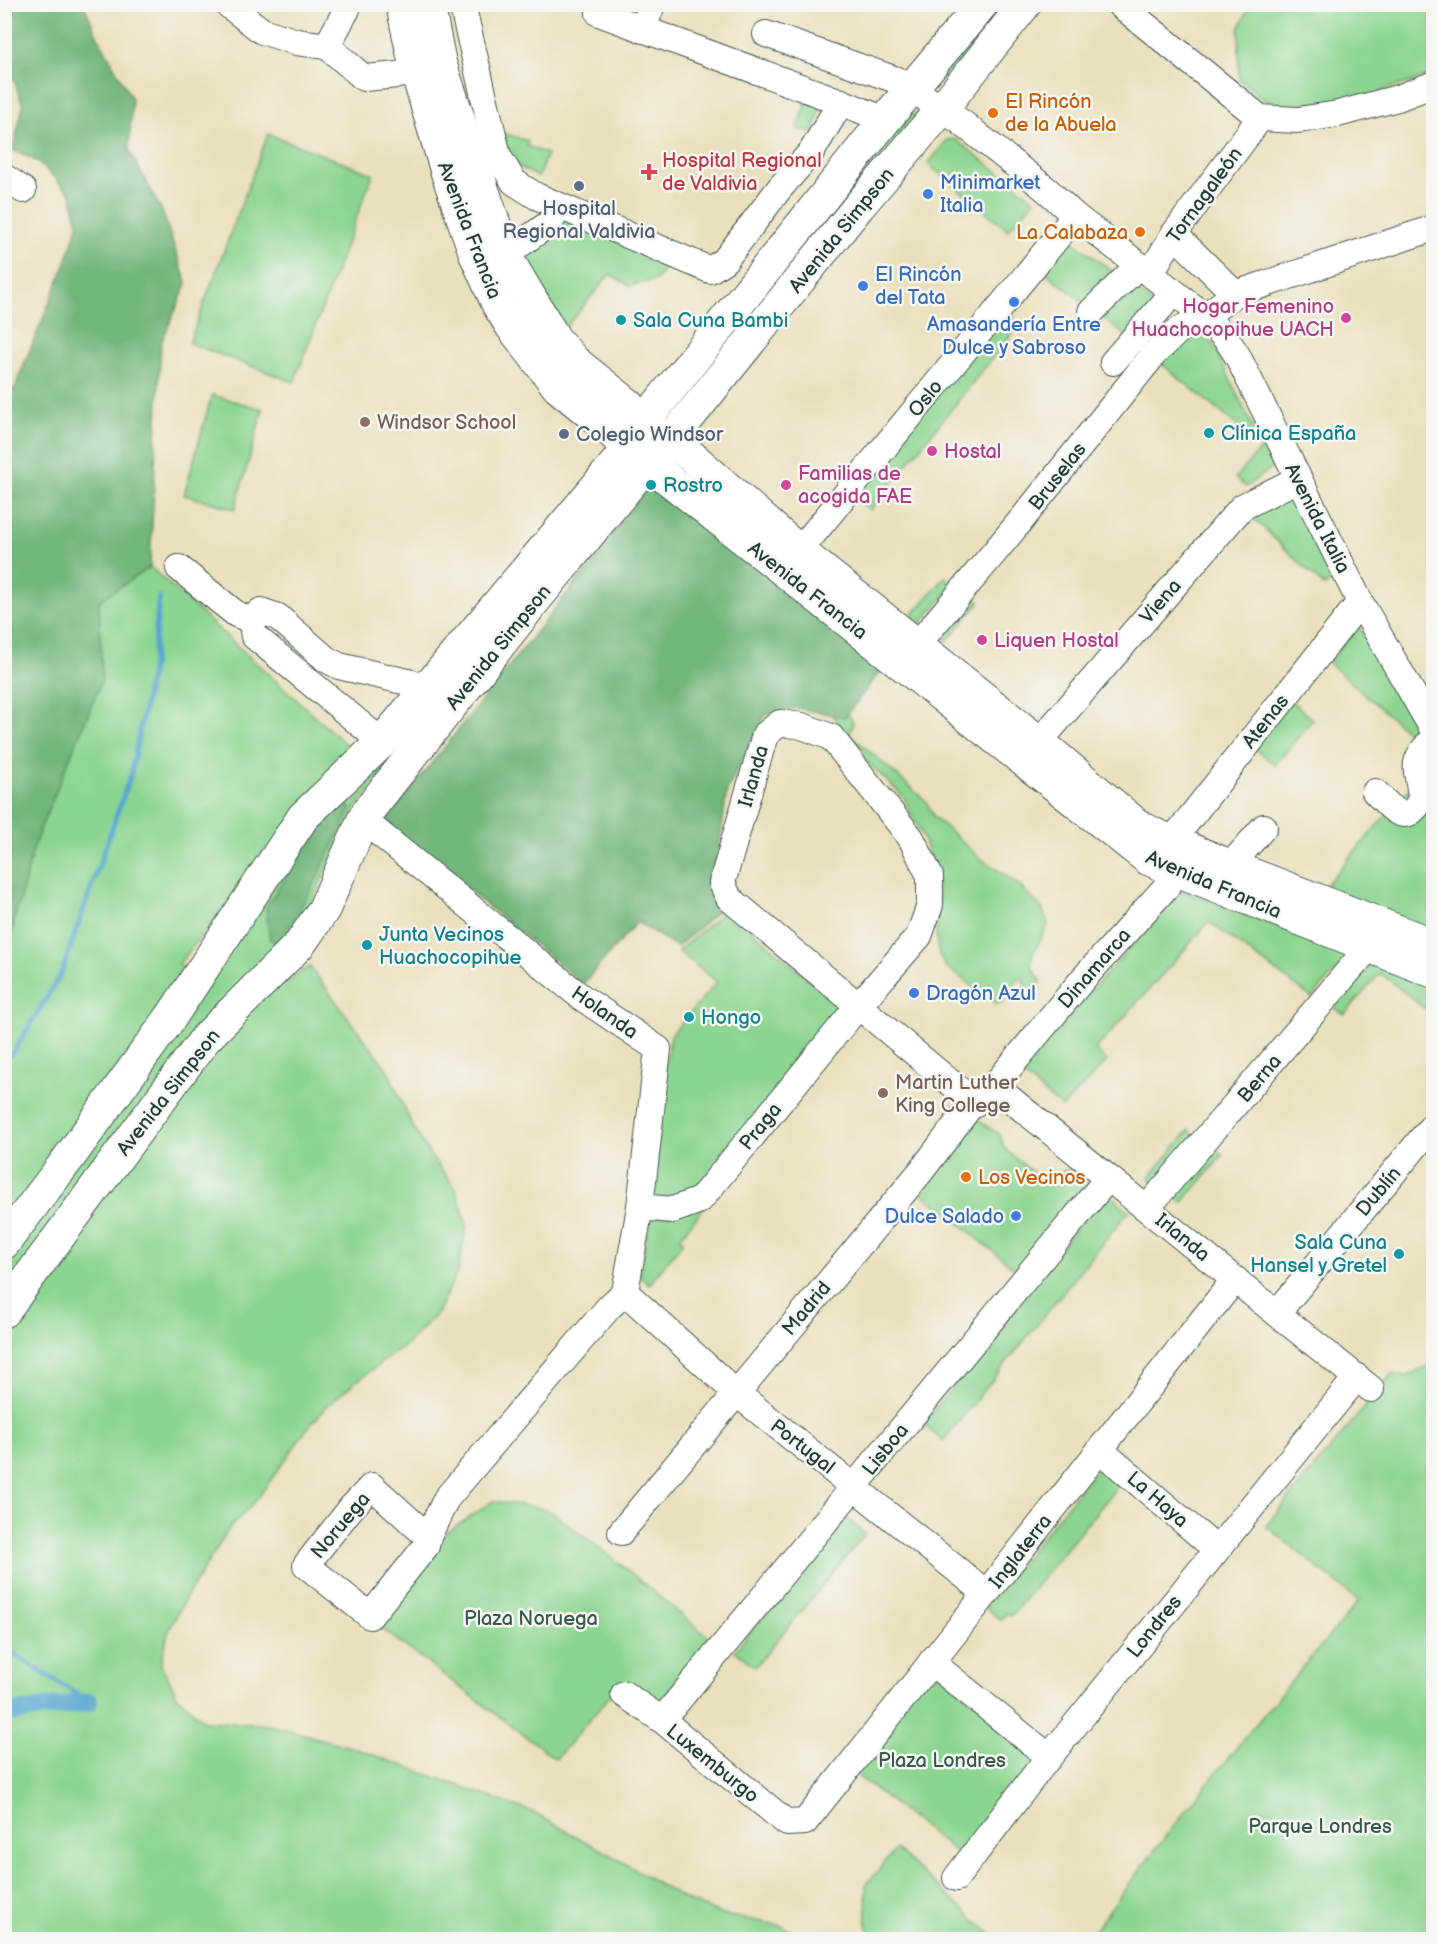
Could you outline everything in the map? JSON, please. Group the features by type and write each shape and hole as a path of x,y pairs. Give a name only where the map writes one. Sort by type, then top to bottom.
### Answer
{"main road":[{"name":"Avenida Francia","path":"402,4 505,255 555,339 574,361 629,405 643,423 691,456 799,551 1039,742 1172,856 1369,947 1434,972"},
{"name":"Avenida Francia","path":"428,4 428,66 447,173 476,256 498,305 558,387 608,428 638,457 1148,859 1172,856 1230,866 1434,945"},
{"name":"Avenida Simpson","path":"4,1311 205,1039 300,944 324,909 363,819 531,605 638,457 643,423 885,120 982,4"},
{"name":"Avenida Simpson","path":"4,1243 171,1017 303,817 382,742 430,685 638,457 668,440 684,423 858,206 941,110 1025,4"},
{"path":"171,1017 205,1039"}],"street":[{"path":"226,4 262,31 297,42 327,46 364,78 398,75 428,66"},
{"path":"462,4 498,156 514,182 524,190 559,207 711,270 725,260 812,151 841,102"},
{"path":"602,4 598,13 885,120"},
{"path":"643,30 652,4"},
{"path":"1119,4 1260,118 1298,120 1338,114 1398,98 1434,84"},
{"path":"327,46 347,9"},
{"name":"Avenida Italia","path":"766,34 902,82 960,122 1047,190 1075,216 1205,315 1227,340 1237,356 1360,602 1434,731"},
{"name":"Tornagaleón","path":"1091,312 1145,270 1260,118"},
{"path":"505,255 521,246 550,223 559,207"},
{"name":"Oslo","path":"799,551 1075,216"},
{"name":"Bruselas","path":"916,645 1023,519 1154,354 1179,330 1235,294 1434,228"},
{"path":"1174,234 1235,294"},
{"path":"1113,362 1174,291"},
{"name":"Viena","path":"1039,742 1242,507 1298,479"},
{"path":"179,568 236,614 251,620"},
{"name":"Atenas","path":"1172,856 1360,602"},
{"path":"251,620 261,611 278,617 326,660 339,666 416,684 430,685"},
{"path":"251,620 254,636 382,742"},
{"name":"Irlanda","path":"859,1005 919,936 930,905 930,876 911,838 831,737 802,726 780,723 765,735 722,883 729,898 975,1103"},
{"path":"1374,792 1398,813 1407,814 1415,809 1421,800 1415,772 1418,759 1423,748 1434,738"},
{"name":"Holanda","path":"363,819 581,997 658,1049 640,1207 626,1292"},
{"path":"1230,866 1264,827"},
{"name":"Dinamarca","path":"994,1086 1083,979 1167,886 1172,856"},
{"name":"Berna","path":"1147,1208 1369,947"},
{"name":"Praga","path":"640,1207 673,1210 700,1200 859,1005"},
{"name":"Madrid","path":"621,1532 735,1392 922,1170 968,1108 994,1086"},
{"name":"Irlanda","path":"994,1086 1364,1383"},
{"name":"Dublín","path":"1277,1312 1434,1124"},
{"name":"Lisboa","path":"662,1720 1108,1178"},
{"name":"Inglaterra","path":"805,1822 1234,1279"},
{"name":"Portugal","path":"626,1292 735,1392 986,1593"},
{"name":"Noruega","path":"428,1537 372,1486 352,1507 306,1565 370,1616 426,1546 446,1499 609,1307 626,1292"},
{"name":"Londres","path":"956,1878 1049,1757 1216,1549 1364,1383"},
{"name":"La Haya","path":"1100,1450 1216,1549"},
{"path":"931,1662 1049,1757"},
{"name":"Luxemburgo","path":"624,1694 662,1720 788,1823 805,1822"}],"green space":[{"path":"5,4 84,5 98,37 132,99 129,150 162,211 187,284 161,343 150,567 99,601 102,680 35,842 10,937 5,1003 5,397 14,389 65,265 78,225 71,194 37,161 13,150 23,105 5,55"},
{"path":"999,5 1014,5 947,82 942,79 942,74"},
{"path":"1250,5 1433,5 1433,72 1426,77 1335,106 1273,107 1239,79 1239,29"},
{"path":"808,97 824,101 813,133 798,129"},
{"path":"916,113 923,117 721,364 711,359 911,115"},
{"path":"497,131 528,141 527,146 547,154 538,177 516,165"},
{"path":"268,134 373,174 294,382 189,343"},
{"path":"955,139 1035,200 1008,230 928,164 947,140"},
{"path":"566,213 674,255 656,280 630,286 610,274 566,327 537,279 524,243"},
{"path":"1069,238 1170,316 1146,352 1044,271"},
{"path":"1002,309 1020,324 870,510 849,493"},
{"path":"1196,331 1213,344 1262,446 1158,361"},
{"path":"212,395 263,409 235,509 184,495"},
{"path":"1263,446 1274,466 1246,487 1235,478"},
{"path":"622,470 356,808 270,990 310,967 387,1069 414,1129 432,1158 456,1189 467,1225 458,1270 437,1313 407,1344 328,1405 307,1429 258,1498 229,1529 185,1599 168,1632 161,1665 178,1697 204,1721 270,1725 351,1747 532,1812 684,1899 723,1915 779,1925 808,1939 5,1940 5,596 123,585 150,567 350,748 179,964 202,992 329,803"},
{"path":"653,479 881,670 845,717 795,708 765,715 727,790 719,850 706,887 724,905 677,947 637,922 583,984 385,822 576,582"},
{"path":"1289,493 1336,579 1324,586 1250,515"},
{"path":"945,577 954,585 920,624 911,616"},
{"path":"967,591 980,602 947,641 934,630"},
{"path":"668,604 704,605 751,629 760,640 841,706 850,716 853,724 849,733 926,801 934,817 980,858 1015,882 1041,907 1048,924 1032,956 1031,965 1041,981 1032,994 1027,994 1023,979 1020,978 1001,1003 996,1003 946,967 938,952 936,935 939,904 937,882 923,838 903,796 845,741 838,723 825,704 799,683 736,642 722,645 698,659 666,692 629,748 609,785 557,847 531,863 494,865 465,860 404,816 403,806 407,795 513,665 557,627 633,609"},
{"path":"1358,625 1422,738 1419,742 1328,662"},
{"path":"1291,701 1313,719 1275,765 1253,747"},
{"path":"1433,761 1433,933 1319,893"},
{"path":"345,803 351,809 309,894 279,942 270,940 266,907 333,804"},
{"path":"1181,890 1350,955 1312,998 1209,922 1095,1050 1107,1061 1062,1108 1019,1072"},
{"path":"727,909 841,1007 843,1013 694,1197 651,1199 665,1067 671,1035 717,982 678,951"},
{"path":"1377,956 1433,979 1433,1015 1380,973 1345,1014 1334,1008"},
{"path":"798,1093 680,1237 683,1242 649,1285 640,1276 650,1217 672,1215"},
{"path":"972,1116 1000,1135 1004,1148 1040,1179 1078,1166 1094,1178 1020,1273 917,1189"},
{"path":"1189,1130 1197,1138 1157,1185 1149,1178"},
{"path":"1210,1145 1223,1155 1182,1203 1170,1192"},
{"path":"1105,1191 1129,1211 943,1441 923,1424"},
{"name":"Parque Londres","path":"1433,1364 1433,1939 1087,1940 1220,1768 1359,1601 1266,1526 1392,1374 1404,1377"},
{"path":"1101,1464 1122,1481 1011,1616 1006,1613 1001,1620 985,1607"},
{"name":"Plaza Noruega","path":"493,1501 547,1509 608,1554 712,1640 657,1707 621,1683 556,1759 373,1622 445,1534"},
{"path":"845,1517 865,1534 755,1667 735,1651"},
{"name":"Plaza Londres","path":"928,1665 1039,1754 963,1858 849,1769"},
{"path":"896,1849 996,1939 873,1939 867,1926 866,1885"}],"waterway":[{"path":"4,1062 16,1048 61,974 131,774 153,662 159,597"},
{"path":"4,1648 89,1702"},
{"path":"4,1714 89,1702"}],"place":[{"name":"El Rincón de la Abuela","path":"993,113"},
{"name":"Hospital Regional de Valdivia","path":"649,172"},
{"name":"Hospital Regional Valdivia","path":"579,186"},
{"name":"Minimarket Italia","path":"928,194"},
{"name":"La Calabaza","path":"1140,232"},
{"name":"El Rincón del Tata","path":"863,286"},
{"name":"Amasandería Entre Dulce y Sabroso","path":"1014,302"},
{"name":"Hogar Femenino Huachocopihue UACH","path":"1346,318"},
{"name":"Sala Cuna Bambi","path":"621,320"},
{"name":"Windsor School","path":"365,422"},
{"name":"Clínica España","path":"1209,433"},
{"name":"Colegio Windsor","path":"564,434"},
{"name":"Hostal","path":"932,451"},
{"name":"Rostro","path":"651,485"},
{"name":"Familias de acogida FAE","path":"786,485"},
{"name":"Liquen Hostal","path":"982,640"},
{"name":"Junta Vecinos Huachocopihue","path":"367,945"},
{"name":"Dragón Azul","path":"914,993"},
{"name":"Hongo","path":"689,1017"},
{"name":"Martin Luther King College","path":"883,1093"},
{"name":"Los Vecinos","path":"966,1177"},
{"name":"Dulce Salado","path":"1016,1216"},
{"name":"Sala Cuna Hansel y Gretel","path":"1399,1254"}]}
